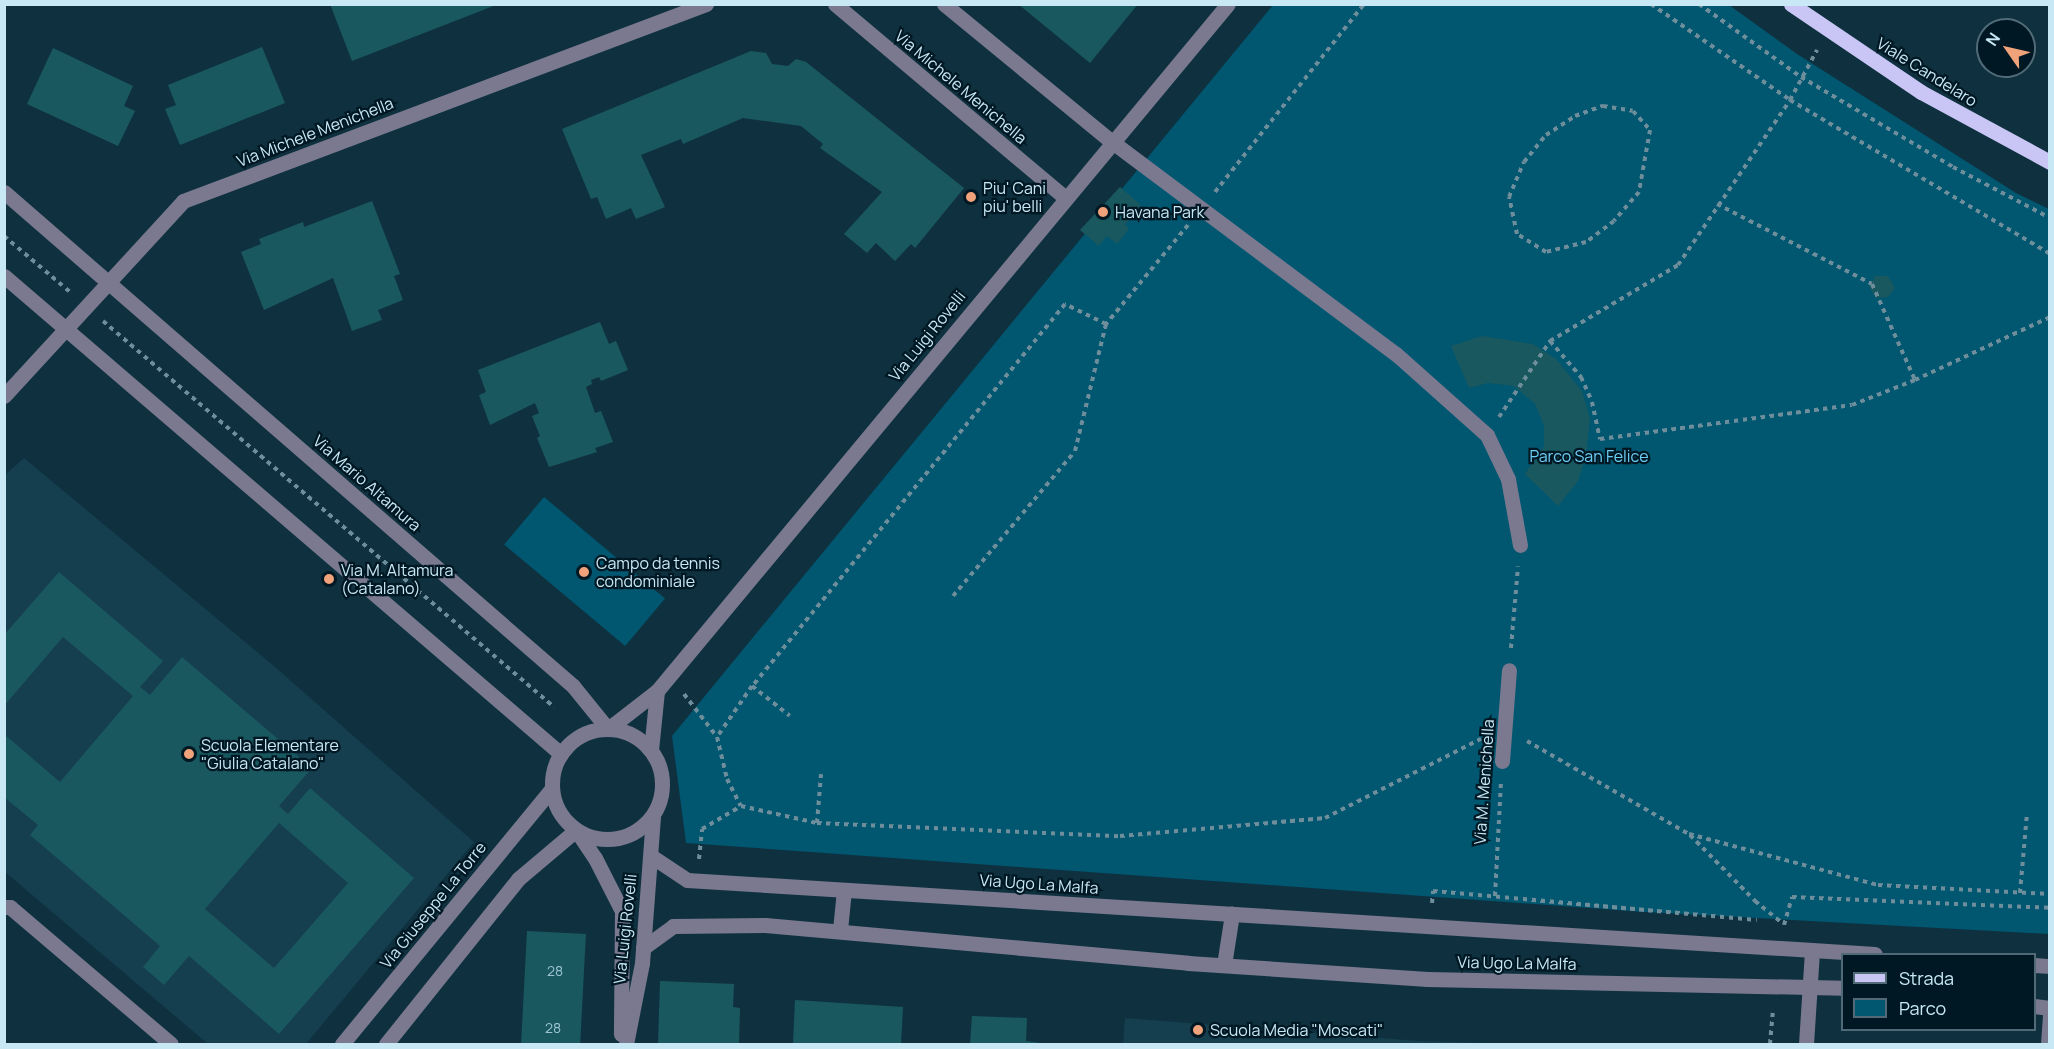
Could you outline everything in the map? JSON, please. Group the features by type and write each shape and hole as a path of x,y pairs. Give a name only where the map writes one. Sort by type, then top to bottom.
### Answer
{"main road":[{"name":"Viale Candelaro","path":"1791,4 1921,93 2049,162"}],"street":[{"name":"Via Michele Menichella","path":"4,396 183,201 706,4"},
{"name":"Via Michele Menichella","path":"835,4 1064,197"},
{"path":"944,4 1111,141 1396,354 1487,435 1508,479 1521,544"},
{"name":"Via Luigi Rovelli","path":"657,691 1064,197 1228,4"},
{"name":"Via Mario Altamura","path":"4,192 573,686 608,729"},
{"path":"4,276 561,754"},
{"name":"Via M. Menichella","path":"1502,761 1509,670"},
{"path":"608,729 657,691"},
{"path":"651,750 638,738 608,729 589,732 561,754 552,788 556,806 576,830 594,838 625,837 653,816 663,782 651,750 657,691"},
{"name":"Via Giuseppe La Torre","path":"342,1044 552,788"},
{"name":"Via Luigi Rovelli","path":"626,1044 643,948 653,816"},
{"name":"Via Luigi Rovelli","path":"576,830 622,911 621,1044"},
{"path":"386,1044 518,879 576,830"},
{"name":"Via Ugo La Malfa","path":"651,856 687,880 1854,953"},
{"path":"840,930 844,890"},
{"path":"4,907 10,907 171,1044"},
{"path":"1224,965 1232,914"},
{"name":"Via Ugo La Malfa","path":"643,948 673,926 840,930 1224,965 1481,981 1810,985 1841,988"},
{"path":"1806,1044 1812,951"},
{"path":"2048,1044 2049,1014"}],"path":[{"path":"953,596 1075,451 1106,324 1202,208 1364,4"},
{"path":"1651,4 1790,100 2049,254"},
{"path":"1699,4 1801,77 1953,167 2049,218"},
{"path":"1487,435 1550,341 1678,265 1717,204 1790,100 1829,30"},
{"path":"1603,106 1633,111 1650,130 1639,192 1614,221 1586,242 1546,252 1517,234 1509,197 1524,162 1546,135 1575,116 1603,106"},
{"path":"1717,204 1872,284 1915,380"},
{"path":"4,236 554,707"},
{"path":"717,737 752,686 1065,304 1106,324"},
{"path":"1550,341 1581,376 1592,402 1600,439 1852,405 1915,380 2049,317"},
{"path":"1509,670 1521,544"},
{"path":"752,686 790,716"},
{"path":"690,698 717,737 727,779 741,806"},
{"path":"699,860 702,829 741,806 818,823 1120,836 1325,818 1505,728 1641,810 1689,834 1878,885 2049,894"},
{"name":"Via M. Menichella","path":"1495,896 1502,761"},
{"path":"818,823 821,774"},
{"path":"2020,893 2027,813"},
{"path":"1689,834 1779,922 1792,923"}],"shaded area":[{"name":"Scuola Elementare \"Giulia Catalano\"","path":"24,458 274,666 474,842 306,1044 208,1044 5,872 4,476"},
{"name":"Scuola Media \"Moscati\"","path":"1125,1018 1419,1041 1515,1044 1123,1044"}],"green space":[{"name":"Parco San Felice","path":"1273,5 1729,5 1797,54 2016,193 2049,209 2049,934 1645,912 686,843 672,736"},
{"name":"Campo da tennis condominiale","path":"544,497 665,599 625,646 504,544"}],"building":[{"path":"330,4 496,4 496,5 352,61"},
{"path":"1018,4 1138,4 1090,63"},
{"path":"262,47 285,103 180,145 165,109 176,105 168,85"},
{"path":"53,48 133,86 124,106 135,111 118,146 27,104"},
{"path":"751,51 766,53 772,64 788,66 796,59 806,62 964,188 915,248 911,244 895,261 876,243 867,253 844,234 882,192 820,148 823,144 801,126 743,118 683,144 681,139 641,155 665,207 636,219 631,208 606,219 597,197 591,199 562,129"},
{"path":"1120,187 1141,205 1125,225 1129,229 1117,244 1107,236 1099,246 1080,230"},
{"path":"372,201 400,274 394,276 403,300 378,310 382,320 352,331 333,278 264,310 241,252 261,244 259,239 303,222 304,227"},
{"path":"1875,276 1888,276 1895,288 1888,297 1876,298 1869,287"},
{"path":"600,322 609,344 616,341 628,370 601,381 599,377 591,380 592,384 586,387 595,413 601,411 613,442 595,448 597,452 549,467 537,438 540,436 532,416 539,413 535,403 490,425 479,395 486,392 478,370"},
{"path":"1482,336 1533,344 1556,359 1582,391 1590,418 1586,456 1578,481 1558,506 1525,474 1544,446 1544,425 1535,404 1514,386 1488,383 1469,388 1451,346"},
{"path":"59,572 163,661 140,687 150,695 182,657 312,768 279,806 288,814 310,788 414,878 279,1034 189,956 164,985 143,967 160,946 30,835 38,825 4,797 4,734 60,782 133,696 63,637 4,706 4,635","holes":["279,823 348,883 274,968 205,909"]},
{"path":"527,931 586,934 580,1044 521,1044"},
{"path":"660,981 734,984 733,1007 740,1008 739,1044 658,1044"},
{"path":"795,1000 903,1007 901,1044 793,1044"},
{"path":"972,1016 1027,1018 1026,1041 1048,1044 970,1044"}],"place":[{"name":"Piu' Cani piu' belli","path":"971,197"},
{"name":"Havana Park","path":"1103,212"},
{"name":"Campo da tennis condominiale","path":"584,572"},
{"name":"Via M. Altamura (Catalano)","path":"329,579"},
{"name":"Scuola Elementare \"Giulia Catalano\"","path":"189,754"},
{"name":"Scuola Media \"Moscati\"","path":"1198,1030"}]}
